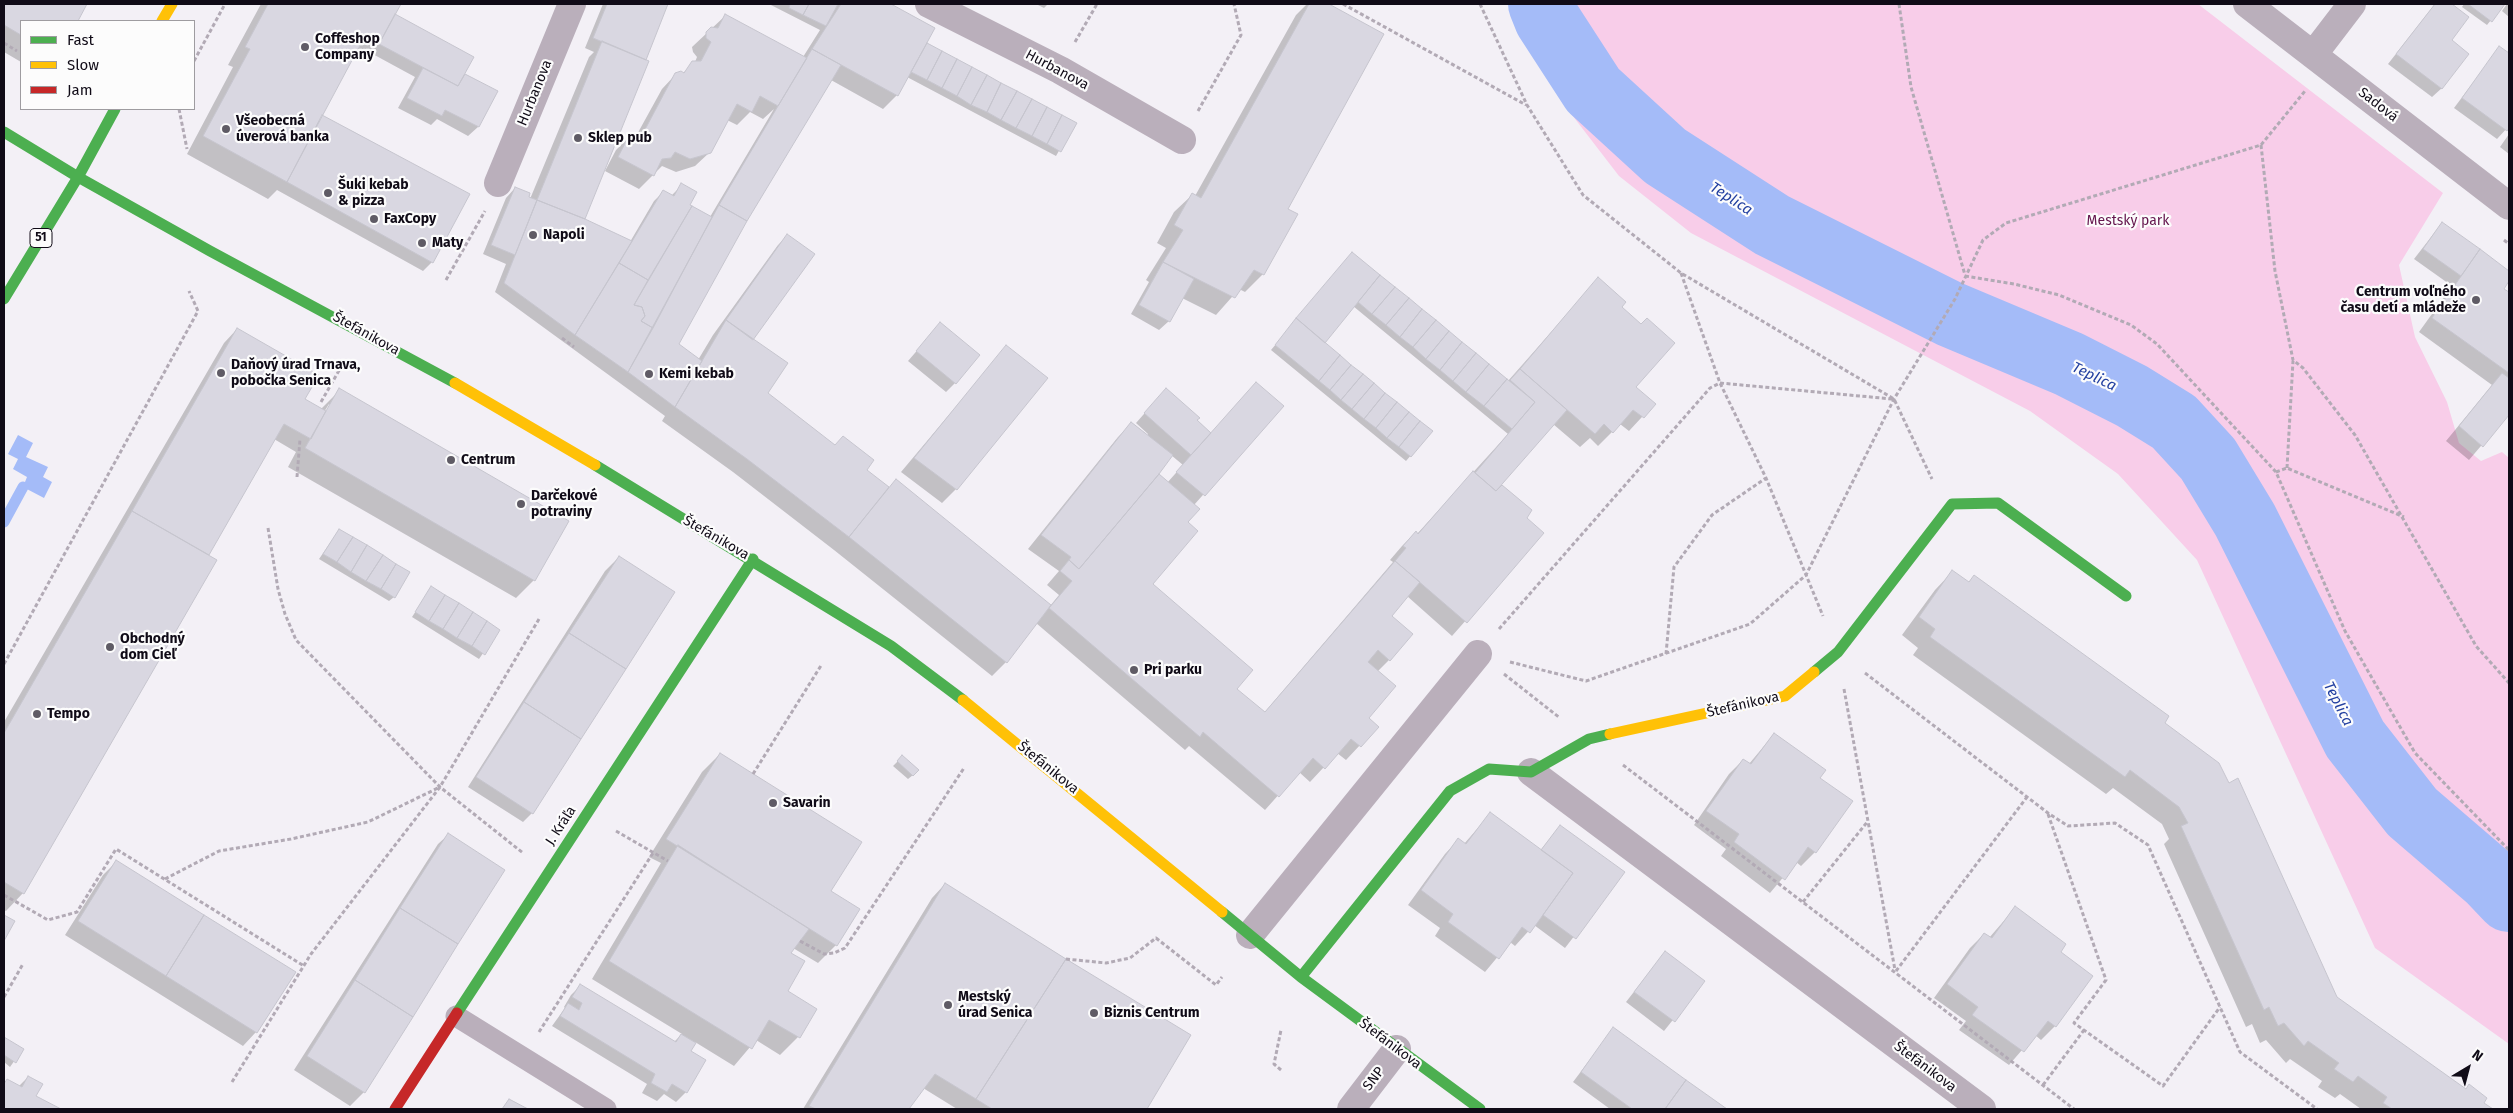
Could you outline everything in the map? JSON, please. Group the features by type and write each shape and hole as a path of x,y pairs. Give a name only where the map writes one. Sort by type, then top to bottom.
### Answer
{"street":[{"path":"163,20 172,4"},
{"name":"Hurbanova","path":"498,182 572,4"},
{"name":"Hurbanova","path":"930,4 1060,70 1182,140"},
{"name":"Sadová","path":"2247,4 2509,206"},
{"path":"2313,54 2352,4"},
{"name":"51","path":"4,300 78,177 114,110"},
{"name":"Štefánikova","path":"4,132 78,177 210,251 488,401 845,616 936,679 1007,734 1301,977 1480,1109"},
{"path":"1952,504 1998,503 2126,596"},
{"name":"Štefánikova","path":"1952,504 1838,652 1785,696 1589,739 1532,772 1982,1109"},
{"name":"J. Kráľa","path":"395,1109 753,559"},
{"path":"1250,935 1478,654"},
{"path":"1301,977 1450,791 1489,769 1532,772"},
{"name":"SNP","path":"1351,1109 1397,1049"}],"lane":[{"path":"456,1016 606,1109"}],"path":[{"path":"195,59 225,4"},
{"path":"1060,70 1097,4"},
{"path":"1182,140 1241,35 1234,4"},
{"path":"1343,4 1527,105"},
{"path":"1480,4 1527,105 1582,195 1681,273 1894,399 1938,494 1952,504"},
{"path":"1899,4 1911,87 1965,276"},
{"path":"4,43 17,51"},
{"path":"1478,654 1586,681 1750,624 1806,574 1894,399 1955,299 1984,240 2006,223 2261,145 2307,89"},
{"path":"179,110 187,149"},
{"path":"2261,145 2275,271 2293,360 2287,468"},
{"path":"446,280 481,219"},
{"path":"1681,273 1720,384 1766,478 1838,652 1895,971"},
{"path":"1965,276 2014,284 2059,295 2131,325 2156,344 2276,472 2345,631 2415,753 2509,850"},
{"path":"4,664 198,311 189,291"},
{"path":"562,338 574,347"},
{"path":"2293,360 2303,368 2355,435 2404,517 2476,646 2509,683"},
{"path":"321,402 341,367"},
{"path":"1478,654 1710,388 1720,384 1894,399"},
{"path":"297,477 300,439"},
{"path":"2276,472 2287,468 2404,517"},
{"path":"1666,654 1674,567 1712,515 1766,478"},
{"path":"268,528 278,590 285,614 296,640 440,787 549,873"},
{"path":"232,1082 304,966 440,787 539,619"},
{"path":"1838,652 2048,813 2068,826 2115,823 2148,845 2240,1052 2317,1109"},
{"path":"1478,654 2074,1109"},
{"path":"753,774 822,664"},
{"path":"800,941 824,954 834,953 845,948 964,768"},
{"path":"165,879 219,851 291,839 368,822 440,787"},
{"path":"1895,971 2027,797"},
{"path":"2048,813 2106,980 2074,1023 2163,1086 2220,1008"},
{"path":"588,814 668,861"},
{"path":"1803,902 1868,820"},
{"path":"4,895 48,920 77,912 116,848 304,966"},
{"path":"522,1058 653,853"},
{"path":"1066,959 1106,963 1130,958 1156,938 1216,985 1222,977"},
{"path":"4,997 23,964"},
{"path":"1281,1030 1274,1064 1281,1070"},
{"path":"2043,1086 2084,1030"}],"green space":[{"name":"Mestský park","path":"1511,4 2198,4 2443,193 2399,265 2415,337 2447,402 2459,443 2481,461 2502,452 2509,458 2509,1044 2375,948 2197,560 2118,474 2030,411 1691,233 1619,176 1562,102"}],"water":[{"path":"18,435 33,443 26,457 48,467 43,477 52,482 44,498 23,487 27,477 13,469 18,459 8,454"}],"building":[{"path":"4,4 87,4 79,20 20,20 20,34 4,25"},
{"path":"268,4 401,4 379,44 365,36 287,182 203,136 250,49 245,47"},
{"path":"607,4 668,4 646,60 593,38"},
{"path":"790,4 809,4 803,15 789,8"},
{"path":"809,4 838,4 826,26 803,15"},
{"path":"841,4 891,4 935,28 898,96 812,49"},
{"path":"1309,4 1329,4 1384,34 1288,209 1298,214 1264,275 1254,270 1235,298 1163,262 1183,230 1174,225 1192,193 1201,198"},
{"path":"2435,4 2452,4 2469,17 2452,40 2469,54 2442,89 2396,54"},
{"path":"2468,4 2505,4 2492,22"},
{"path":"395,14 474,57 458,86 379,44"},
{"path":"725,14 807,58 778,106 760,96 752,112 737,104 711,153 690,159 675,152 671,158 662,159 654,176 618,157 630,134 640,139 675,73 681,71 684,73 692,61 701,61 711,42 706,38 706,32 711,27 718,28"},
{"path":"602,41 649,61 585,219 537,200"},
{"path":"927,43 942,51 927,80 911,72"},
{"path":"2499,46 2509,53 2509,128 2507,131 2462,98"},
{"path":"812,49 841,65 747,221 719,205"},
{"path":"942,51 957,59 942,88 927,80"},
{"path":"957,59 972,67 957,96 942,88"},
{"path":"972,67 987,75 971,105 957,96"},
{"path":"423,68 458,86 465,74 498,91 479,127 445,110 442,116 407,98"},
{"path":"987,75 1001,83 987,112 971,105"},
{"path":"1001,83 1017,91 1001,120 987,112"},
{"path":"1017,91 1032,99 1016,128 1001,120"},
{"path":"1032,99 1047,107 1032,136 1016,128"},
{"path":"1047,107 1062,115 1047,144 1032,136"},
{"path":"322,115 470,194 433,263 287,182"},
{"path":"1062,115 1077,123 1061,152 1047,144"},
{"path":"681,183 697,192 690,205 692,206 648,280 619,263 663,190 674,196"},
{"path":"515,187 530,193 529,197 537,200 515,255 491,245"},
{"path":"537,200 585,219 632,241 575,335 504,283"},
{"path":"719,205 747,221 679,344 702,361 675,407 628,372"},
{"path":"692,206 712,217 653,328 641,321 645,316 642,307 634,305"},
{"path":"2442,222 2480,249 2461,276 2423,249"},
{"path":"787,234 815,254 753,340 726,320"},
{"path":"2480,249 2509,271 2509,281 2504,289 2509,292 2509,373 2432,318"},
{"path":"1352,252 1380,275 1325,343 1296,318"},
{"path":"1163,262 1194,279 1170,322 1139,305"},
{"path":"619,263 648,280 634,305 642,307 645,316 641,321 653,328 628,372 575,335"},
{"path":"1380,275 1395,287 1372,314 1358,302"},
{"path":"1598,277 1626,302 1622,307 1641,324 1647,318 1675,343 1636,387 1656,404 1644,418 1633,410 1613,433 1604,424 1595,434 1520,369"},
{"path":"1395,287 1409,298 1386,325 1372,314"},
{"path":"1409,298 1422,309 1400,337 1386,325"},
{"path":"1422,309 1436,320 1413,347 1400,337"},
{"path":"1296,318 1340,355 1319,381 1275,345"},
{"path":"726,320 788,363 768,393 835,445 843,436 874,460 867,470 889,487 849,537 675,407"},
{"path":"1436,320 1449,331 1426,359 1413,347"},
{"path":"940,322 980,355 956,384 916,351"},
{"path":"237,328 319,375 305,399 326,411 311,439 284,424 209,555 132,511"},
{"path":"1449,331 1462,342 1440,370 1426,359"},
{"path":"1462,342 1476,353 1453,381 1440,370"},
{"path":"1006,345 1048,378 957,490 914,458"},
{"path":"1476,353 1489,364 1466,392 1453,381"},
{"path":"1340,355 1351,365 1330,390 1319,381"},
{"path":"1489,364 1507,379 1484,406 1466,392"},
{"path":"1351,365 1363,374 1341,400 1330,390"},
{"path":"1520,369 1567,410 1496,491 1475,473 1535,402 1510,380"},
{"path":"2502,373 2509,378 2509,415 2483,447 2459,426"},
{"path":"1363,374 1374,383 1352,409 1341,400"},
{"path":"1507,379 1535,402 1512,429 1484,406"},
{"path":"1256,382 1284,406 1205,496 1176,472"},
{"path":"1374,383 1385,393 1364,419 1352,409"},
{"path":"339,388 569,521 535,581 305,448"},
{"path":"1166,388 1200,418 1197,420 1211,433 1191,455 1144,413"},
{"path":"1385,393 1397,402 1376,428 1364,419"},
{"path":"1397,402 1409,412 1387,438 1376,428"},
{"path":"1409,412 1420,421 1399,447 1387,438"},
{"path":"1420,421 1433,431 1411,457 1399,447"},
{"path":"1131,422 1173,455 1079,569 1069,560 1071,557 1041,535"},
{"path":"1473,471 1496,491 1502,485 1532,510 1527,518 1544,533 1467,623 1395,561 1406,548 1403,546 1416,531 1418,534"},
{"path":"1159,474 1200,509 1188,522 1198,531 1153,584 1253,670 1237,689 1265,712 1395,561 1420,582 1392,616 1413,634 1390,661 1378,650 1368,662 1396,686 1369,718 1379,727 1361,747 1351,739 1325,769 1313,758 1279,797 1203,732 1200,737 1049,608 1072,581 1060,571 1069,560 1079,569"},
{"path":"896,479 1051,605 1007,663 849,537"},
{"name":"Obchodný dom Cieľ","path":"132,511 217,560 24,894 4,882 4,733"},
{"path":"339,529 353,537 337,562 323,554"},
{"path":"353,537 367,545 351,572 337,562"},
{"path":"367,545 383,555 366,581 351,572"},
{"path":"383,555 396,564 381,589 366,581"},
{"path":"619,556 675,592 626,669 569,633"},
{"path":"396,564 410,572 395,598 381,589"},
{"path":"1952,570 1969,582 1974,575 2169,716 2165,723 2219,763 2229,783 2238,778 2337,997 2466,1089 2469,1084 2487,1098 2484,1103 2493,1109 2392,1109 2383,1103 2387,1097 2358,1076 2353,1082 2334,1069 2339,1063 2308,1041 2304,1046 2284,1023 2278,1026 2269,1007 2264,1010 2181,826 2188,823 2179,807 2130,770 2125,777 1930,637 1935,629 1919,617"},
{"path":"431,586 445,595 429,621 415,612"},
{"path":"445,595 459,603 443,629 429,621"},
{"path":"459,603 473,612 457,638 443,629"},
{"path":"473,612 487,621 472,646 457,638"},
{"path":"487,621 500,630 485,655 472,646"},
{"path":"569,633 626,669 581,739 524,702"},
{"path":"524,702 581,739 533,814 476,777"},
{"path":"1774,733 1826,770 1820,778 1853,801 1816,853 1808,847 1785,880 1734,842 1739,834 1706,811 1743,759 1751,764"},
{"path":"720,753 862,842 831,891 860,909 837,946 666,839"},
{"path":"902,755 919,770 913,776 897,761"},
{"path":"1490,812 1573,873 1530,933 1522,927 1499,959 1448,922 1453,914 1421,890 1458,838 1466,844"},
{"path":"1560,825 1625,872 1576,939 1543,915 1573,873 1541,850"},
{"path":"448,833 505,870 458,944 400,908"},
{"path":"678,845 809,929 791,953 805,961 788,991 817,1009 800,1038 769,1020 752,1049 609,961"},
{"path":"116,860 204,915 166,976 78,921"},
{"path":"945,883 1066,959 976,1099 935,1074 909,1109 816,1109 809,1106"},
{"path":"2015,906 2066,944 2061,952 2093,976 2056,1027 2048,1021 2024,1052 1972,1015 1978,1007 1947,984 1984,933 1992,938"},
{"path":"400,908 458,944 413,1017 355,980"},
{"path":"4,915 15,921 4,941"},
{"path":"204,915 296,972 257,1033 166,976"},
{"path":"1665,951 1705,981 1675,1022 1634,992"},
{"name":"Biznis Centrum","path":"1066,959 1191,1035 1147,1109 992,1109 976,1099"},
{"path":"355,980 413,1017 365,1093 307,1056"},
{"path":"580,984 676,1042 681,1034 696,1043 691,1051 706,1060 687,1093 672,1084 667,1092 651,1083 655,1074 560,1016 568,1003 579,1010 582,1003 572,997"},
{"path":"1613,1027 1686,1080 1665,1109 1632,1109 1581,1072"},
{"path":"4,1037 24,1049 16,1063 4,1055"},
{"path":"28,1076 43,1084 36,1096 61,1109 4,1109 4,1084 7,1079 22,1087"},
{"path":"1686,1080 1727,1109 1665,1109"},
{"path":"509,1099 528,1109 502,1109"}],"waterway":[{"name":"Teplica","path":"1541,4 1547,19 1593,90 1665,156 1772,225 1950,314 2069,364 2132,396 2174,422 2208,459 2245,520 2355,739 2412,812 2490,879 2509,899"},
{"path":"4,522 23,487"}],"traffic: fast":[{"path":"4,299 78,177 114,110"},
{"path":"4,132 78,177 210,251 455,383"},
{"path":"595,465 891,646 963,700"},
{"path":"1814,672 1838,652 1952,504 1998,503 2126,596"},
{"path":"457,1013 753,559"},
{"path":"1301,977 1450,791 1489,769 1531,772 1589,739 1610,734"},
{"path":"1222,912 1301,977 1480,1109"}],"traffic: slow":[{"path":"163,20 172,4"},
{"path":"455,383 595,465"},
{"path":"1610,734 1785,696 1814,672"},
{"path":"963,700 1222,912"}],"traffic: jam":[{"path":"395,1109 457,1013"}],"place":[{"name":"Coffeshop Company","path":"305,47"},
{"name":"Všeobecná úverová banka","path":"226,129"},
{"name":"Sklep pub","path":"578,138"},
{"name":"Šuki kebab & pizza","path":"328,193"},
{"name":"FaxCopy","path":"374,219"},
{"name":"Napoli","path":"533,235"},
{"name":"Maty","path":"422,243"},
{"name":"Centrum voľného času detí a mládeže","path":"2476,300"},
{"name":"Daňový úrad Trnava, pobočka Senica","path":"221,373"},
{"name":"Kemi kebab","path":"649,374"},
{"name":"Centrum","path":"451,460"},
{"name":"Darčekové potraviny","path":"521,504"},
{"name":"Obchodný dom Cieľ","path":"110,647"},
{"name":"Pri parku","path":"1134,670"},
{"name":"Tempo","path":"37,714"},
{"name":"Savarin","path":"773,803"},
{"name":"Mestský úrad Senica","path":"948,1005"},
{"name":"Biznis Centrum","path":"1094,1013"}]}
